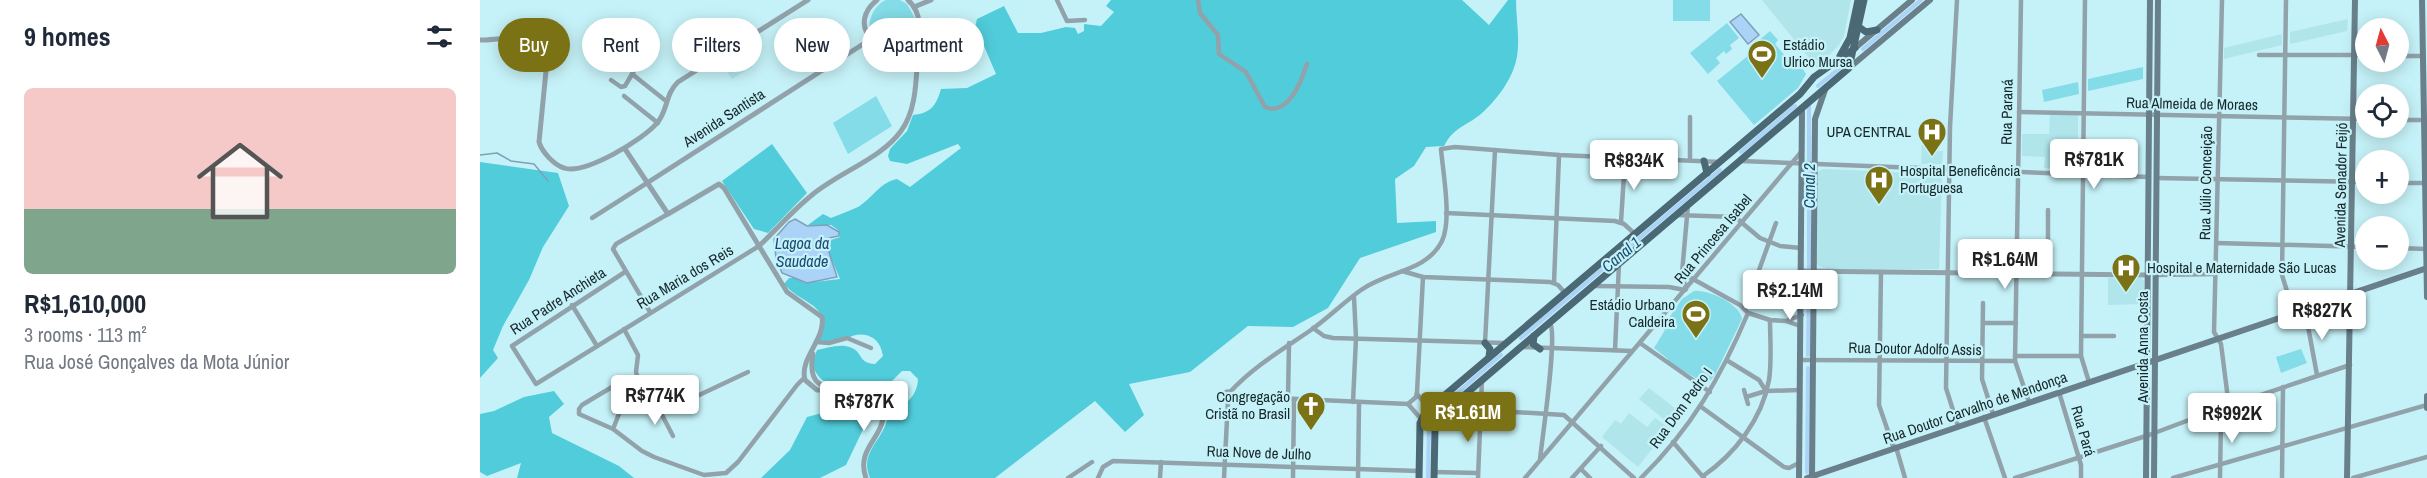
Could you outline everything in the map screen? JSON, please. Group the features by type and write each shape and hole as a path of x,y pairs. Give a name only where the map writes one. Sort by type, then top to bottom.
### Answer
{"main road":[{"path":"1837,61 1850,38 1858,0"},
{"path":"1847,70 1857,46 1864,0"},
{"path":"1419,474 1421,419 1429,408 1800,94 1814,77 1857,46 1912,0"},
{"path":"1434,475 1436,423 1448,408 1930,0"},
{"name":"Avenida Anna Costa","path":"2150,0 2147,275 2154,478"},
{"name":"Avenida Anna Costa","path":"2146,478 2146,436 2155,275 2158,0"},
{"name":"Avenida Senador Feijó","path":"2355,0 2355,18"},
{"path":"2424,3 2427,297"},
{"path":"1859,27 1866,32 1877,30"},
{"path":"1857,46 1865,55"},
{"name":"Avenida Senador Feijó","path":"2347,478 2355,55"},
{"path":"1837,61 1844,61 1847,70"},
{"path":"1799,478 1802,108 1803,100 1822,72"},
{"path":"1814,81 1814,90 1824,89"},
{"path":"1810,477 1814,360 1813,164 1815,119 1824,89"},
{"path":"1731,152 1741,161"},
{"path":"1704,160 1707,173"},
{"path":"1720,162 1730,171"},
{"path":"2148,177 2156,177"},
{"name":"Rua Doutor Carvalho de Mendonça","path":"1810,477 2427,269"},
{"path":"1534,336 1533,343 1540,349"},
{"path":"1505,343 1515,340 1518,349"},
{"path":"1505,343 1509,353 1518,349"},
{"path":"1488,344 1489,357"},
{"path":"2427,396 2427,406"}],"street":[{"path":"480,40 526,38 534,40 544,49 546,71 539,142 541,148 554,162 565,169 574,168 606,158 625,149 658,123 670,90 678,82 797,3 808,0"},
{"path":"866,18 869,8 877,0"},
{"path":"908,0 917,18"},
{"path":"1057,0 1067,21 1085,20"},
{"path":"1198,0 1200,13 1218,35 1218,54 1246,72 1265,107 1273,109 1283,105 1300,83 1307,64"},
{"path":"1930,0 1936,0"},
{"path":"1957,0 1949,170 1946,392 1958,426"},
{"name":"Rua Paraná","path":"2021,0 2015,359 2029,402"},
{"path":"2085,0 2081,357 2089,382"},
{"name":"Rua Júlio Conceição","path":"2222,0 2214,332 2221,344 2228,399"},
{"path":"2286,0 2282,278 2294,314"},
{"path":"914,8 927,1"},
{"name":"Avenida Santista","path":"592,218 862,45"},
{"path":"2259,55 2355,55"},
{"path":"2409,56 2423,56"},
{"path":"759,246 812,195 878,152 901,132 909,115 917,72"},
{"path":"611,80 622,87 632,74 666,101"},
{"path":"624,96 658,123"},
{"name":"Rua Almeida de Moraes","path":"2019,112 2354,119"},
{"path":"1690,117 1690,160"},
{"path":"2409,120 2425,120"},
{"path":"1224,478 1230,396 1261,364 1313,328 1360,290 1410,270 1438,248 1444,235 1446,213 1441,149 1455,147 1559,155 1720,162"},
{"path":"625,149 668,214"},
{"path":"1488,344 1495,150"},
{"name":"Rua Princesa Isabel","path":"1525,478 1802,151"},
{"path":"1554,283 1559,155"},
{"path":"1621,222 1625,158"},
{"path":"1741,161 2148,177"},
{"path":"2156,177 2353,182"},
{"path":"2409,183 2426,183"},
{"path":"650,312 613,249 616,244 715,184 724,188 787,291 822,317 823,325 804,369 804,378 810,386 821,391 843,390"},
{"path":"1594,286 1685,289 1682,273 1688,204"},
{"path":"2048,210 2048,274"},
{"path":"1446,213 1621,222 1635,234"},
{"path":"1676,215 1732,217 1769,243 1801,248"},
{"name":"Rua Dom Pedro I","path":"1641,478 1673,442 1700,406 1728,361 1776,223"},
{"path":"2216,243 2352,247"},
{"name":"Rua Maria dos Reis","path":"536,384 759,246"},
{"path":"2409,248 2426,249"},
{"path":"1619,264 1616,350 1625,359"},
{"path":"1801,271 2147,275"},
{"name":"Rua Padre Anchieta","path":"536,384 512,346 625,272"},
{"path":"1402,272 1423,277 1554,283 1566,293"},
{"path":"1881,272 1879,405 1893,446 1896,447 1905,478"},
{"path":"1682,273 1747,311 1770,320 1798,324 1802,329"},
{"path":"2155,275 2216,274"},
{"path":"1408,404 1417,394 1423,277"},
{"path":"1669,287 1678,298"},
{"path":"1354,297 1358,478"},
{"path":"1983,303 1982,379 1993,414"},
{"path":"572,305 597,346"},
{"path":"2305,310 2317,375"},
{"path":"1786,321 1802,315"},
{"path":"1673,442 1703,477 1731,452 1761,410 1770,379 1770,320"},
{"path":"1540,461 1553,328 1550,323"},
{"path":"1983,323 2016,323"},
{"path":"624,328 638,355 636,372 650,414 662,413 748,372"},
{"path":"1313,328 1324,336 1505,343"},
{"path":"2081,336 2114,336"},
{"path":"815,344 847,338 871,348"},
{"path":"1289,343 1293,478"},
{"path":"1640,343 1710,392"},
{"path":"810,386 815,387 816,379 815,344"},
{"path":"1518,349 1632,351"},
{"name":"Rua Doutor Adolfo Assis","path":"1801,360 1981,361 2081,357"},
{"path":"1728,361 1759,380 1766,391"},
{"path":"2016,478 2146,436 2350,365"},
{"path":"804,369 828,388 865,392 876,400 883,415 883,425 863,460 862,467 866,478"},
{"path":"613,429 626,396 622,386 617,384 582,405 578,412 581,416 613,429 642,451 654,457 704,475 720,475 738,462 796,385 804,378 816,379"},
{"path":"1434,475 1478,475 1482,379"},
{"path":"2282,478 2283,387"},
{"path":"1744,390 1748,404"},
{"path":"1746,397 1766,391 1801,390"},
{"name":"Rua Pará","path":"2059,392 2079,458 2081,478"},
{"path":"1417,394 1429,408"},
{"path":"1230,396 1408,404 1421,419"},
{"path":"1460,398 1464,405 1470,408"},
{"path":"2220,478 2221,417 2228,399 2236,403"},
{"path":"1700,406 1784,467 1789,468 1799,464"},
{"path":"2173,478 2427,406"},
{"path":"1448,408 1545,412 1564,415 1634,478"},
{"path":"2213,411 2221,417"},
{"path":"662,413 674,436"},
{"path":"1984,417 2005,478"},
{"path":"1543,433 1547,443 1555,444"},
{"path":"1572,478 1601,446"},
{"path":"2353,478 2427,458"},
{"name":"Rua Nove de Julho","path":"1098,478 1100,470 1113,461 1294,466 1419,474"},
{"path":"1068,478 1092,462"},
{"path":"1160,478 1161,462"},
{"path":"1581,469 1590,478"}],"shaded area":[{"path":"886,0 900,0 907,4 915,18 871,18 881,3"},
{"path":"1111,0 1462,0 1489,25 1508,0 1516,0 1518,49 1509,80 1487,108 1456,131 1444,146 1426,147 1414,166 1395,179 1397,223 1436,221 1436,232 1360,258 1328,308 1293,327 1248,326 1190,372 1129,384 1144,415 1125,432 1095,401 995,478 870,478 867,468 870,452 883,430 888,413 909,400 915,391 918,379 910,371 902,371 889,384 875,393 856,387 831,385 824,382 818,375 812,365 817,350 834,346 848,347 855,350 866,362 875,364 883,356 878,342 865,335 855,335 829,344 819,342 822,319 819,312 784,284 789,278 805,283 840,279 826,246 828,241 840,237 838,230 831,225 808,225 823,214 831,218 858,207 891,181 897,179 910,187 961,148 958,144 907,164 890,161 888,156 890,149 907,131 913,115 929,110 937,100 941,89 967,88 996,74 984,46 984,18 979,18 1004,6 1018,33 1041,33 1066,27 1075,28 1078,34 1084,31 1084,24 1101,26 1114,12 1106,6"},
{"path":"1673,0 1710,0 1710,21 1673,21"},
{"path":"1762,0 1851,0 1844,36 1839,45 1817,68"},
{"path":"2348,19 2347,31 2290,44 2290,32"},
{"path":"1727,23 1739,38 1730,45 1732,49 1726,54 1724,51 1716,58 1720,63 1708,74 1690,53"},
{"name":"Estádio Ulrico Mursa","path":"1770,31 1778,40 1775,44 1796,69 1801,66 1806,74 1798,88 1754,125 1717,81 1760,46 1757,42"},
{"path":"2282,34 2282,45 2224,59 2224,48"},
{"path":"2143,67 2143,79 2088,91 2088,79"},
{"path":"727,72 744,72 732,79"},
{"path":"2078,82 2079,94 2044,102 2042,90"},
{"path":"876,96 892,126 848,154 833,123"},
{"path":"2050,114 2078,115 2078,169 2044,168 2045,157 2022,156 2022,134 2049,134"},
{"name":"UPA CENTRAL","path":"1922,139 1933,139 1933,151 1943,151 1942,164 1921,164"},
{"path":"772,144 807,193 768,233 754,229 722,181"},
{"path":"480,162 558,173 569,206 543,247 529,280 503,326 493,350 498,358 480,378"},
{"name":"Hospital Beneficência Portuguesa","path":"1823,169 1942,174 1939,269 1828,269 1816,264 1816,173"},
{"name":"Hospital e Maternidade São Lucas","path":"2108,278 2141,278 2144,281 2144,304 2108,305"},
{"name":"Estádio Urbano Caldeira","path":"1694,291 1707,292 1730,303 1740,313 1742,319 1715,375 1708,383 1704,383 1667,361 1668,359 1654,348 1665,330 1662,328 1682,299"},
{"path":"2301,349 2307,363 2281,373 2276,357"},
{"path":"1649,388 1681,413 1671,425 1639,399"},
{"path":"554,391 564,404 549,417 552,433 619,466 634,478 517,478 521,463 487,476 480,472 480,414 494,411 524,397"},
{"path":"860,403 868,419 846,465 820,478 761,478 790,450 807,417"},
{"path":"1629,413 1647,427 1655,418 1673,431 1666,441 1663,439 1652,449 1638,467 1602,437 1615,420 1621,424"}],"water":[{"path":"1741,14 1759,35 1748,44 1730,22"},
{"name":"Lagoa da Saudade","path":"795,219 807,226 827,225 839,232 839,236 829,238 826,243 837,277 807,283 782,273 776,258 774,239 789,222"}],"waterway":[{"name":"Canal 1","path":"1863,49 1921,0"},
{"name":"Canal 1","path":"1818,86 1841,67"},
{"name":"Canal 2","path":"1809,104 1809,267"},
{"name":"Canal 1","path":"1741,152 1795,106"},
{"path":"480,155 497,153 511,161 534,164 548,181"},
{"name":"Canal 1","path":"1521,338 1720,170"},
{"name":"Canal 2","path":"1808,355 1809,277"},
{"name":"Canal 1","path":"1428,478 1429,424 1432,415 1501,355"},
{"name":"Canal 2","path":"1807,472 1808,368"}],"place":[{"name":"Estádio Ulrico Mursa","path":"1762,80"},
{"name":"UPA CENTRAL","path":"1932,158"},
{"name":"Hospital Beneficência Portuguesa","path":"1879,206"},
{"name":"Hospital e Maternidade São Lucas","path":"2126,294"},
{"name":"Estádio Urbano Caldeira","path":"1696,340"},
{"name":"Congregação Cristã no Brasil","path":"1311,432"}]}
